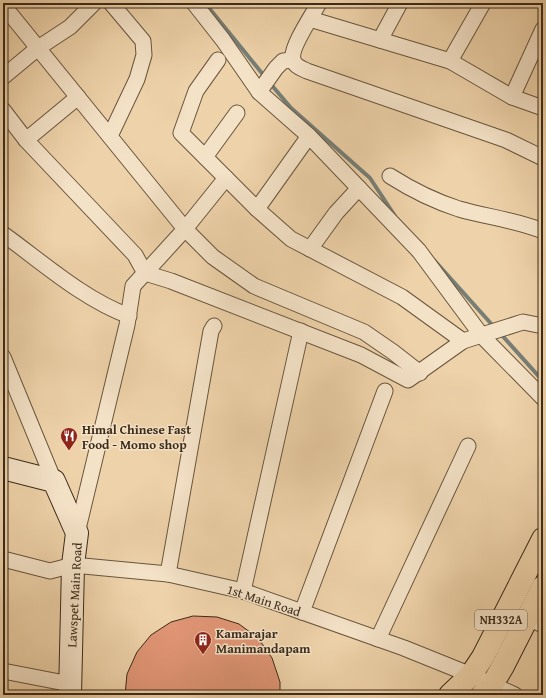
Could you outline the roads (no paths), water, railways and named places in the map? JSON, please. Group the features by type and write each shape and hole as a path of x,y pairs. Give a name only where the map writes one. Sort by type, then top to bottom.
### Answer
{"highway":[{"name":"NH332A","path":"450,695 470,675 483,657 543,539"},
{"name":"NH332A","path":"487,690 535,622 543,587"}],"street":[{"path":"3,77 38,48 70,26 94,3"},
{"path":"110,3 143,41 144,54 137,79 110,136"},
{"path":"194,3 223,40 259,92 309,136 419,250 486,334 543,398"},
{"path":"319,3 295,45 293,60 296,66 506,140 543,158"},
{"path":"380,40 400,3"},
{"path":"450,61 483,3"},
{"path":"3,5 185,229 213,257 254,286 364,332 420,373"},
{"path":"310,19 450,61 512,97 543,108"},
{"path":"512,97 543,30"},
{"path":"218,60 196,91 181,133 257,209 291,239 402,297 463,341"},
{"path":"259,92 283,61 293,60"},
{"path":"26,140 78,97"},
{"path":"3,110 26,140 135,255 145,273 171,281 361,355 408,380 420,373 463,341 523,322 543,326"},
{"path":"205,157 237,113"},
{"path":"257,209 309,136"},
{"path":"390,176 417,193 435,201 460,209 523,224 543,231"},
{"path":"77,533 127,325 133,286 185,229 226,178"},
{"path":"310,249 336,213 359,188"},
{"path":"3,234 82,292 114,311 128,316"},
{"path":"168,574 211,331 214,326"},
{"path":"243,591 301,331"},
{"path":"3,357 54,481"},
{"path":"302,612 385,391"},
{"path":"378,639 468,446"},
{"path":"3,468 54,481"},
{"name":"Lawspet Main Road","path":"54,481 77,533 73,564 70,690"},
{"name":"1st Main Road","path":"3,559 50,571 73,564 168,574 243,591 378,639 470,675 487,690 514,695"},
{"path":"3,671 70,690"}],"waterway":[{"path":"205,3 265,77"},
{"path":"269,82 291,108 370,178 395,216"},
{"path":"434,260 495,328"},
{"path":"500,333 543,381"}],"place":[{"name":"Himal Chinese Fast Food - Momo shop","path":"69,451"},
{"name":"Kamarajar Manimandapam","path":"203,655"}]}
